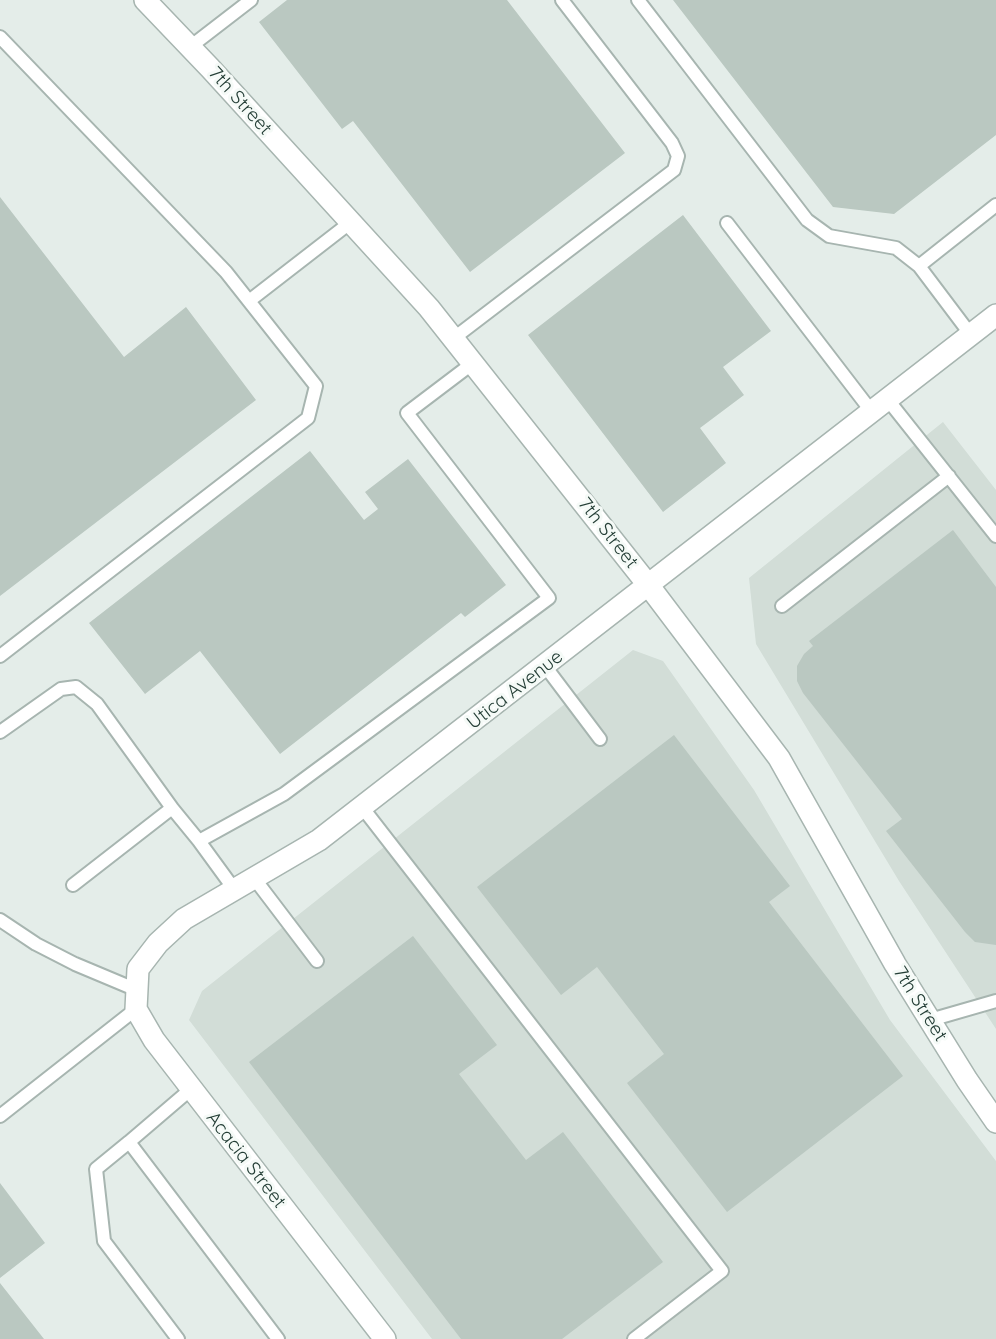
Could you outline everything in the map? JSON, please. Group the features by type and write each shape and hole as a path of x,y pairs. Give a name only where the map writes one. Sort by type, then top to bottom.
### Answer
{"street":[{"name":"7th Street","path":"145,0 429,308 649,586 779,758 895,964 996,1122"},
{"name":"Utica Avenue","path":"137,989 158,943 184,919 319,840 996,315"},
{"name":"Acacia Street","path":"137,989 154,1040 385,1339"}],"lane":[{"path":"190,47 251,0"},
{"path":"454,338 674,170 678,156 672,143 562,0"},
{"path":"638,0 807,220 829,236 895,248 919,266 971,335"},
{"path":"0,37 226,272 316,386 308,418 0,656"},
{"path":"919,266 996,205"},
{"path":"250,301 351,222"},
{"path":"727,223 880,406 949,476 996,536"},
{"path":"199,841 284,794 549,598 407,413 473,363"},
{"path":"782,606 949,476"},
{"path":"545,666 600,739"},
{"path":"0,732 61,689 76,687 97,704 234,890"},
{"path":"362,807 722,1271 634,1339"},
{"path":"73,885 172,808"},
{"path":"254,878 317,961"},
{"path":"0,920 46,949 137,989 0,1116"},
{"path":"930,1020 996,1001"},
{"path":"178,1339 104,1241 96,1169 191,1089"},
{"path":"129,1142 278,1339"}],"shaded area":[{"path":"943,422 996,490 996,1029 899,881 756,644 749,578"},
{"path":"633,650 663,661 754,790 890,1020 996,1161 996,1339 432,1339 189,1020 202,991"}],"building":[{"path":"287,0 507,0 625,153 470,272 353,121 342,129 259,22"},
{"path":"673,0 996,0 996,135 894,214 833,207"},
{"path":"0,197 124,357 186,307 256,400 0,596"},
{"path":"683,215 771,331 723,367 744,395 700,428 726,463 663,512 528,335"},
{"path":"310,451 364,520 378,509 365,492 408,459 506,585 465,617 461,613 280,754 200,651 145,694 89,623"},
{"path":"953,530 996,587 996,945 975,942 965,932 886,831 902,819 803,693 797,681 797,666 813,646 809,641"},
{"path":"674,735 790,886 769,902 903,1076 727,1212 627,1083 664,1054 597,967 561,995 477,887"},
{"path":"413,936 497,1045 459,1074 526,1160 563,1132 663,1262 562,1339 461,1339 249,1062"},
{"path":"0,1183 45,1243 0,1278"},
{"path":"0,1283 44,1339 0,1339"}]}
